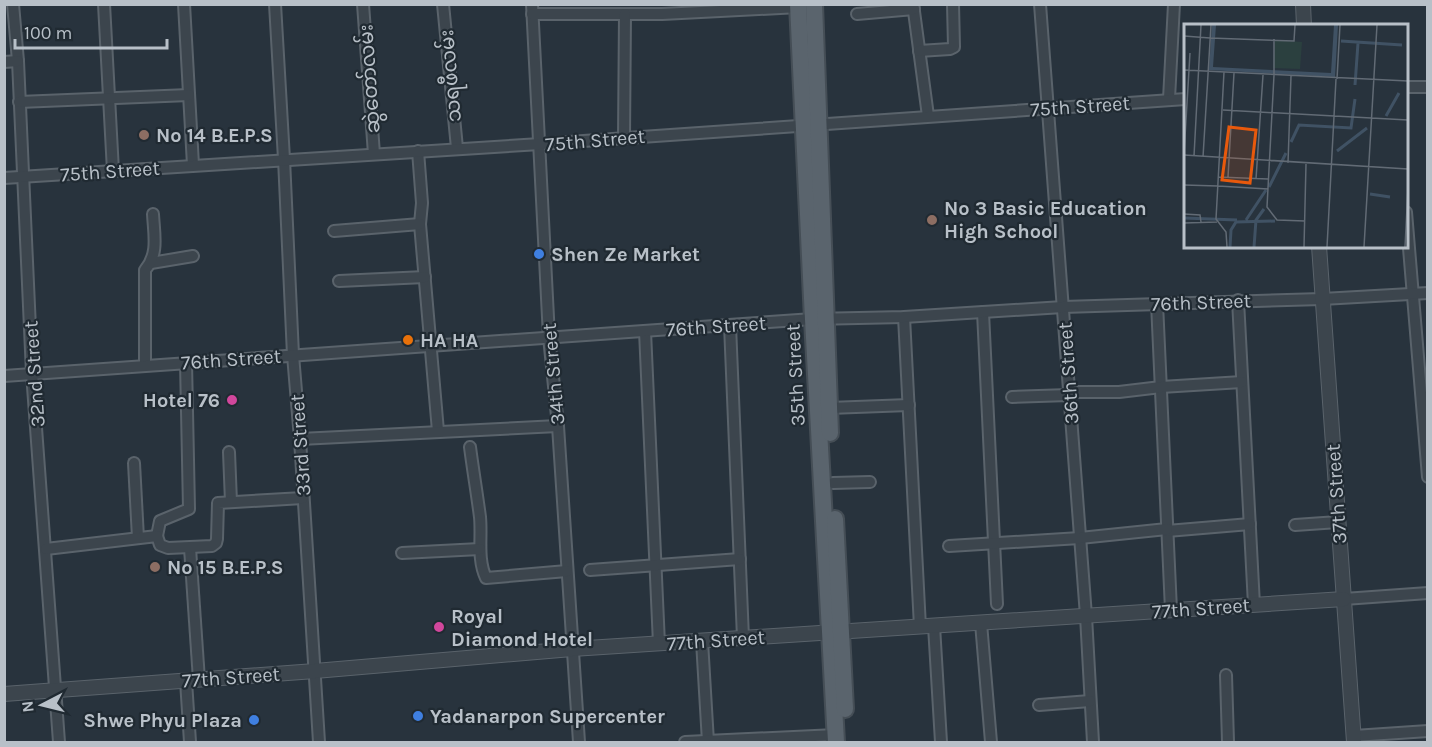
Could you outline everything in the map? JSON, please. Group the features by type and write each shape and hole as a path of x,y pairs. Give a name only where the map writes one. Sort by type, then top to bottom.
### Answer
{"main road":[{"name":"35th Street","path":"804,6 836,633"},
{"name":"35th Street","path":"820,318 829,408 839,740"}],"street":[{"name":"32nd Street","path":"13,4 18,61 32,373 58,742"},
{"path":"104,4 112,171"},
{"path":"184,4 193,165"},
{"name":"33rd Street","path":"275,4 293,355 319,742"},
{"name":"ဆွဲတော်လမ်း","path":"363,4 374,154"},
{"name":"သရဖီလမ်း","path":"443,4 457,148"},
{"path":"919,51 950,49 954,46 953,4"},
{"name":"36th Street","path":"1040,4 1046,108 1086,616 1093,742"},
{"path":"1169,99 1174,4"},
{"path":"1303,4 1304,24"},
{"path":"532,9 629,11 804,6"},
{"path":"857,14 913,7 928,116"},
{"name":"34th Street","path":"532,9 549,337 558,426 579,742"},
{"path":"624,137 629,11"},
{"path":"4,62 18,61"},
{"path":"1408,87 1428,87"},
{"path":"19,102 189,95"},
{"name":"75th Street","path":"4,178 540,144 1184,99"},
{"path":"418,151 422,203 420,224 438,431"},
{"path":"145,365 145,270 151,263 155,250 153,214"},
{"path":"334,231 420,224"},
{"path":"1408,228 1428,477"},
{"name":"37th Street","path":"1319,248 1354,739"},
{"path":"151,263 192,256"},
{"path":"339,281 425,277"},
{"name":"76th Street","path":"4,376 820,318 904,317 1063,307 1322,299 1428,293"},
{"path":"1238,300 1254,605"},
{"path":"1157,303 1171,610"},
{"path":"982,312 997,604"},
{"path":"904,317 927,626 941,742"},
{"path":"730,325 743,638"},
{"path":"645,331 659,644"},
{"path":"186,362 189,509 160,521 157,536 160,545 168,548 212,546 216,543 218,503 303,498"},
{"path":"1012,397 1119,392 1242,382"},
{"path":"829,408 909,405"},
{"path":"300,439 558,426"},
{"path":"470,447 480,520 480,549 486,578 567,571"},
{"path":"229,452 231,502"},
{"path":"134,463 138,538"},
{"path":"832,483 870,482"},
{"path":"1295,525 1338,522"},
{"path":"950,546 1250,524"},
{"path":"46,549 157,536"},
{"path":"190,548 193,680 190,742"},
{"path":"402,553 480,549"},
{"path":"590,570 740,559"},
{"name":"77th Street","path":"4,694 56,692 572,649 1428,593"},
{"path":"981,623 991,742"},
{"path":"702,641 708,742"},
{"path":"1225,742 1226,675"},
{"path":"1039,705 1090,701"},
{"path":"1354,739 1428,731"},
{"path":"685,742 839,740"}],"place":[{"name":"No 14 B.E.P.S","path":"144,135"},
{"name":"No 3 Basic Education High School","path":"932,220"},
{"name":"Shen Ze Market","path":"539,254"},
{"name":"HA HA","path":"408,340"},
{"name":"Hotel 76","path":"232,400"},
{"name":"No 15 B.E.P.S","path":"155,567"},
{"name":"Royal Diamond Hotel","path":"439,627"},
{"name":"Yadanarpon Supercenter","path":"418,716"},
{"name":"Shwe Phyu Plaza","path":"254,720"}]}
